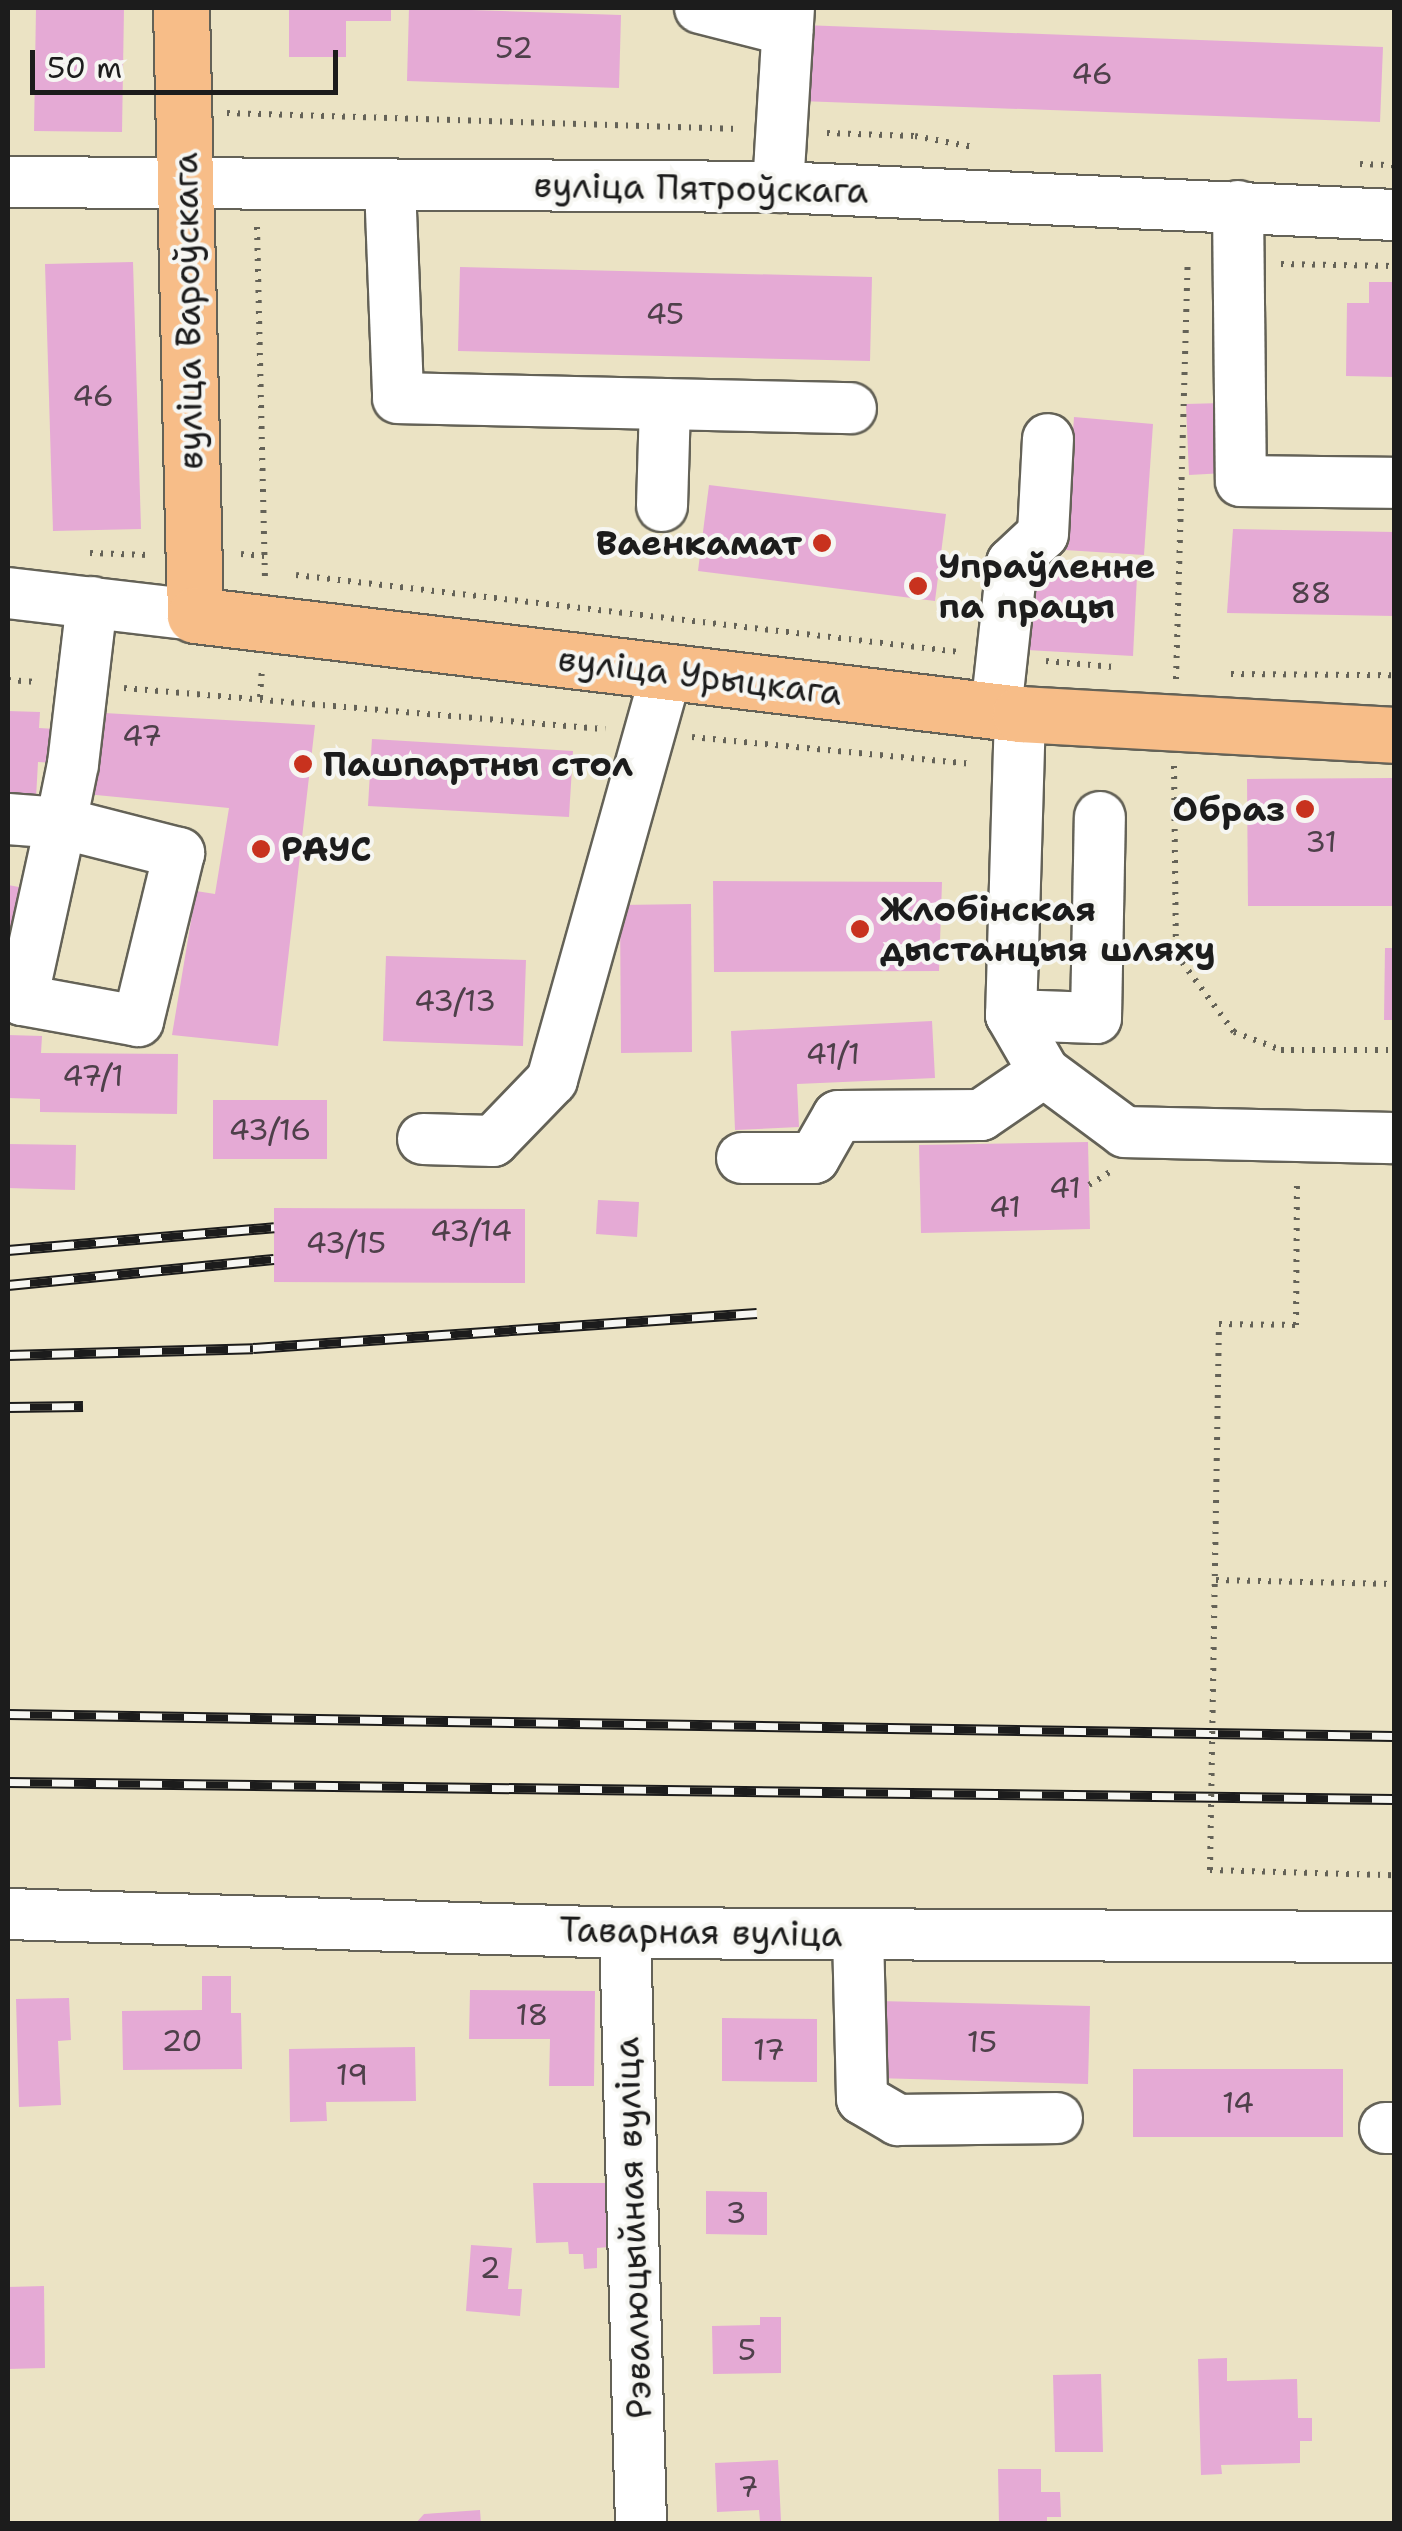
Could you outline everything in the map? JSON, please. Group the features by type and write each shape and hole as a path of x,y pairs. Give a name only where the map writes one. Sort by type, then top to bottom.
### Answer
{"main road":[{"name":"вуліца Вароўскага","path":"181,8 195,615"},
{"name":"вуліца Урыцкага","path":"195,615 1008,712 1174,759 1394,736"}],"street":[{"path":"700,8 788,19 778,187"},
{"name":"вуліца Пятроўскага","path":"8,182 778,187 1394,215"},
{"path":"390,184 398,398 852,408"},
{"path":"1238,206 1241,481 1394,482"},
{"path":"662,506 665,404"},
{"path":"1048,438 1043,534 1012,563 1002,656 1018,768 1011,1015 1044,1072 1125,1132 1391,1138"},
{"name":"вуліца Урыцкага","path":"8,592 195,615"},
{"path":"8,819 60,823 92,602"},
{"path":"423,1138 493,1141 552,1080 667,672"},
{"path":"1011,1015 1096,1018 1100,817"},
{"path":"742,1158 814,1158 838,1116 981,1115 1044,1072"},
{"name":"Таварная вуліца","path":"8,1914 625,1933 1394,1936"},
{"name":"Рэвалюцыйная вуліца","path":"625,1933 642,2524"},
{"path":"858,1934 862,2099 898,2120 1057,2118"}],"path":[{"path":"254,216 262,245 264,596"},
{"path":"1188,262 1174,759 1176,954 1234,1032 1281,1050 1394,1050"},
{"path":"1239,264 1394,266"},
{"path":"264,571 1118,668"},
{"path":"260,697 262,657"},
{"path":"1156,672 1196,674"},
{"path":"1216,674 1394,675"},
{"path":"8,680 260,697 1018,768"},
{"path":"1297,1177 1296,1325 1219,1324 1210,1870 1394,1874"},
{"path":"1216,1580 1394,1584"}],"building":[{"path":"36,8 124,8 122,132 34,131"},
{"path":"289,8 391,8 391,21 346,21 346,57 289,57"},
{"path":"409,8 621,15 619,88 407,81"},
{"path":"803,25 1383,47 1380,122 800,101"},
{"path":"133,262 141,529 53,531 45,264"},
{"path":"460,267 872,277 870,361 458,351"},
{"path":"1369,282 1394,282 1394,377 1346,376 1347,303 1369,303"},
{"path":"1223,403 1225,473 1189,475 1186,404"},
{"path":"1074,417 1153,424 1144,555 1065,550"},
{"name":"Ваенкамат","path":"709,485 946,514 935,601 698,571"},
{"path":"1233,529 1394,532 1394,616 1227,613"},
{"path":"1031,570 1137,576 1133,656 1027,650"},
{"name":"РАУС","path":"8,711 40,712 39,728 73,730 87,712 315,725 278,1046 172,1035 196,891 215,894 229,808 86,794 88,765 38,762 36,798 8,797"},
{"path":"372,739 573,751 569,817 368,806"},
{"path":"1394,778 1394,906 1248,906 1247,779"},
{"path":"713,881 942,882 939,971 714,972"},
{"path":"8,885 19,887 10,955 8,955"},
{"path":"691,904 692,1052 621,1053 620,905"},
{"path":"1385,948 1394,948 1394,1020 1384,1020"},
{"path":"386,956 526,960 523,1046 383,1041"},
{"path":"932,1021 935,1078 797,1084 799,1127 735,1130 731,1031"},
{"path":"8,1035 42,1036 41,1053 178,1054 177,1114 40,1112 40,1099 8,1098"},
{"path":"213,1100 327,1100 327,1159 213,1159"},
{"path":"1088,1142 1090,1229 921,1233 919,1145"},
{"path":"8,1144 76,1145 75,1190 8,1188"},
{"path":"598,1200 639,1202 637,1237 596,1234"},
{"path":"274,1208 525,1209 525,1283 274,1282"},
{"path":"202,1976 231,1976 231,2013 241,2013 242,2069 123,2070 122,2011 202,2010"},
{"path":"470,1990 595,1991 594,2086 549,2086 550,2039 469,2039"},
{"path":"69,1998 71,2040 58,2041 61,2105 19,2107 16,1999"},
{"path":"877,2001 1090,2006 1088,2084 875,2078"},
{"path":"722,2018 817,2019 817,2082 722,2081"},
{"path":"415,2047 416,2101 326,2102 327,2121 290,2122 289,2049"},
{"path":"1133,2069 1343,2069 1343,2137 1133,2137"},
{"path":"533,2183 606,2183 609,2247 597,2248 597,2268 584,2269 583,2254 569,2254 568,2242 536,2243"},
{"path":"706,2191 767,2192 767,2235 706,2234"},
{"path":"471,2245 512,2248 508,2289 522,2289 520,2316 466,2311"},
{"path":"44,2286 45,2368 8,2369 8,2287"},
{"path":"760,2317 781,2317 781,2373 713,2374 712,2326 760,2325"},
{"path":"1227,2358 1227,2381 1297,2379 1298,2418 1312,2418 1312,2441 1300,2441 1300,2463 1221,2465 1222,2474 1201,2475 1198,2359"},
{"path":"1101,2374 1103,2452 1055,2452 1053,2375"},
{"path":"778,2460 781,2521 760,2521 759,2510 717,2512 715,2463"},
{"path":"998,2469 1041,2469 1041,2492 1060,2492 1061,2517 1047,2517 1047,2524 999,2524"},
{"path":"480,2510 481,2524 415,2524 424,2514"}],"railway":[{"path":"8,1250 274,1227"},
{"path":"8,1285 274,1259"},
{"path":"8,1355 253,1348 757,1313"},
{"path":"8,1407 83,1406"},
{"path":"8,1714 1394,1736"},
{"path":"8,1782 1394,1799"}],"place":[{"name":"Ваенкамат","path":"822,543"},
{"name":"Упраўленне па працы","path":"918,586"},
{"name":"Пашпартны стол","path":"303,764"},
{"name":"Образ","path":"1305,809"},
{"name":"РАУС","path":"261,849"},
{"name":"Жлобінская дыстанцыя шляху","path":"860,929"}]}
